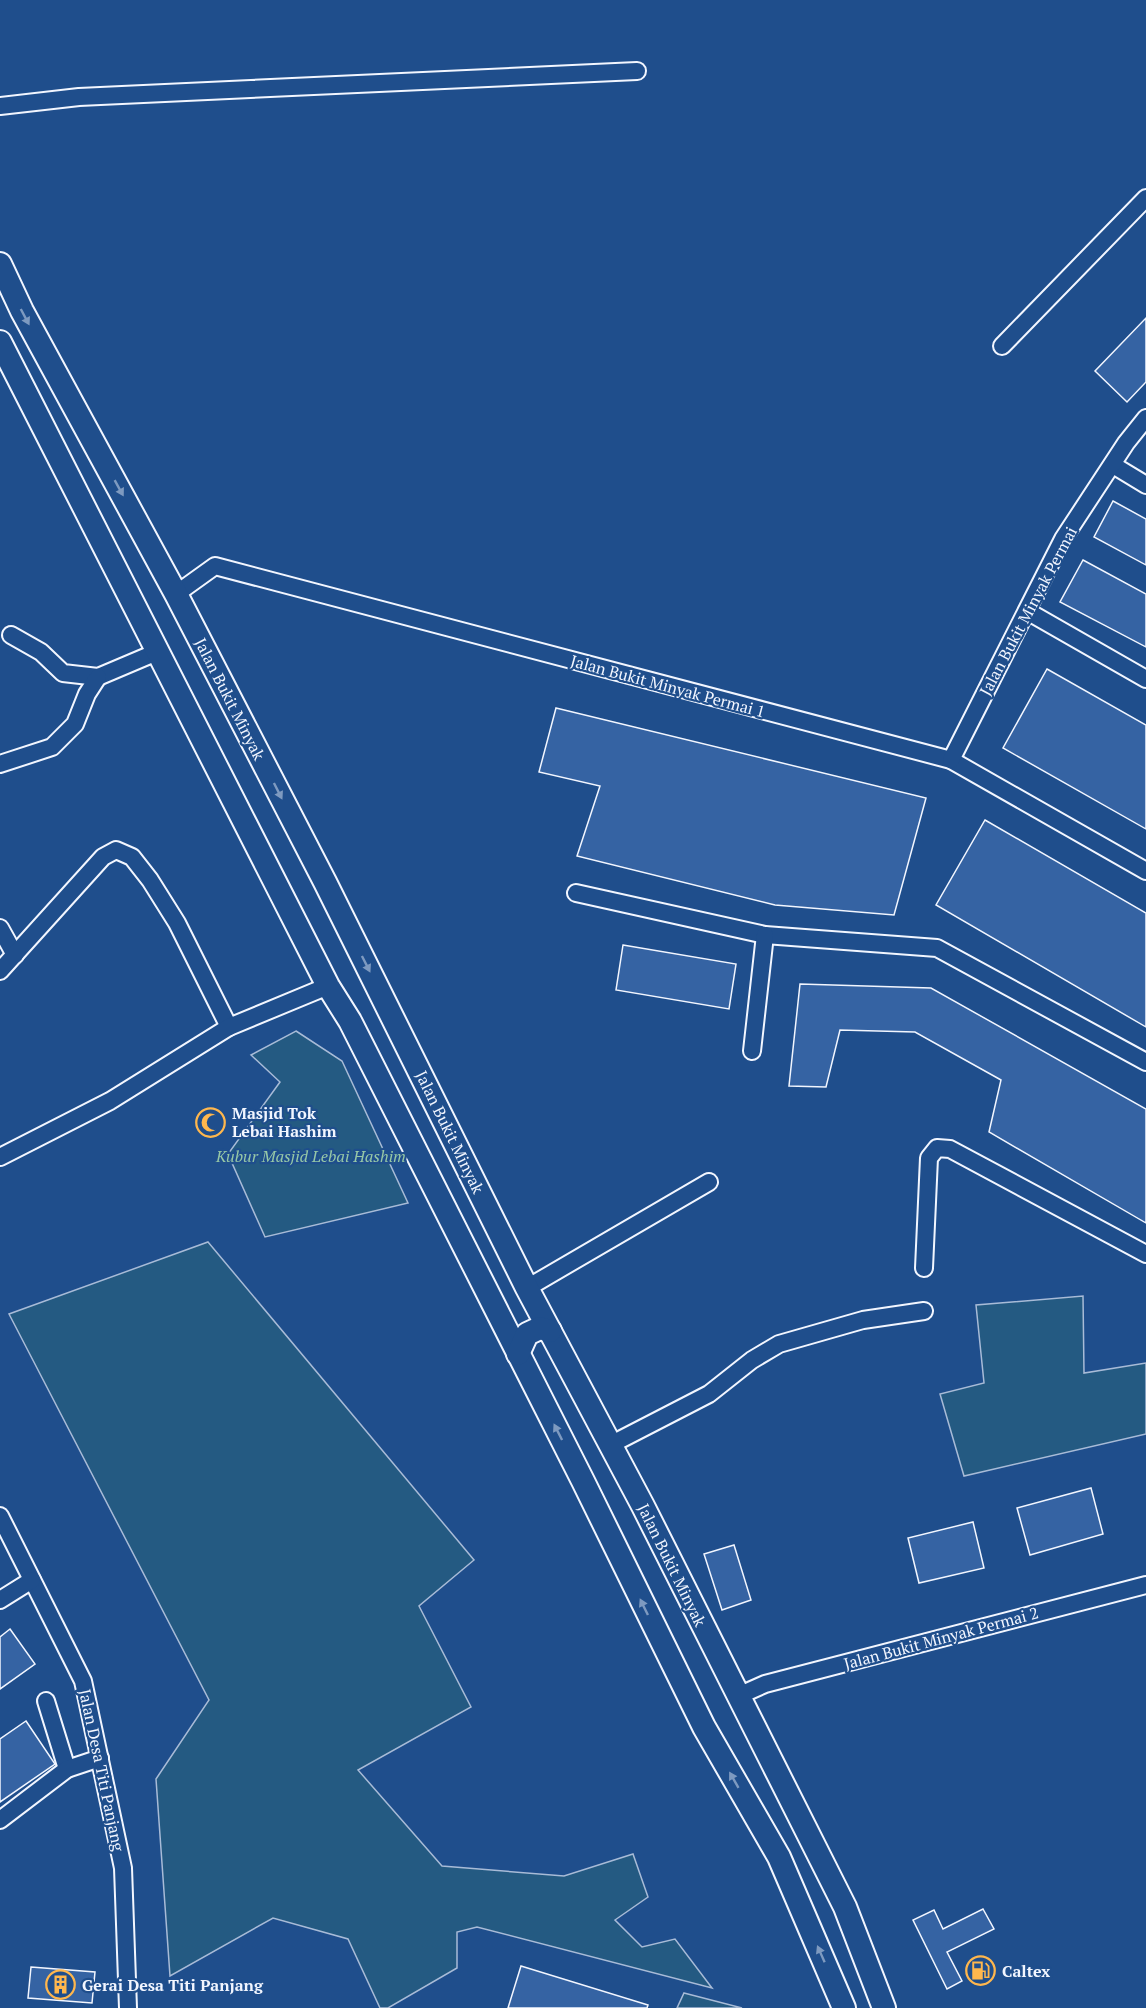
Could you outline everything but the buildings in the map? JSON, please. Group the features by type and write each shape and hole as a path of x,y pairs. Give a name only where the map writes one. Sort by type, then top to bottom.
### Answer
{"main road":[{"name":"Jalan Bukit Minyak","path":"0,264 22,311 176,594 330,892 527,1288 643,1506 845,1908 884,2008"},
{"path":"0,342 328,986 350,1021 583,1481 704,1727 779,1857 844,2008"},
{"path":"493,1307 508,1311 521,1302 527,1288"},
{"path":"518,1354 527,1334 540,1328 550,1331"}],"street":[{"path":"0,106 80,97 637,71"},
{"path":"1002,346 1146,198"},
{"name":"Jalan Bukit Minyak Permai","path":"951,760 1063,539 1126,443 1146,418"},
{"path":"1113,465 1146,485"},
{"name":"Jalan Bukit Minyak Permai 1","path":"176,594 215,566 951,760 1146,871"},
{"path":"1027,611 1146,679"},
{"path":"11,635 41,652 63,673 98,677 157,652"},
{"path":"0,764 52,747 75,724 87,694 98,677"},
{"path":"0,971 103,857 116,850 132,857 150,880 177,924 229,1027"},
{"path":"576,893 765,935 937,948 1146,1062"},
{"path":"0,928 15,955"},
{"path":"752,1051 765,935"},
{"path":"0,1157 110,1101 229,1027 328,986"},
{"path":"924,1268 929,1158 937,1148 950,1149 1146,1254"},
{"path":"527,1288 709,1182"},
{"path":"610,1445 709,1394 752,1360 779,1344 863,1320 924,1311"},
{"name":"Jalan Desa Titi Panjang","path":"0,1516 83,1681 123,1868 128,2008"},
{"path":"0,1600 32,1580"},
{"name":"Jalan Bukit Minyak Permai 2","path":"738,1696 765,1684 1146,1585"},
{"path":"46,1701 67,1770"},
{"path":"0,1820 67,1770 100,1758"}],"green space":[{"name":"Kubur Masjid Lebai Hashim","path":"296,1031 342,1061 408,1203 265,1237 228,1154 280,1082 251,1055"},
{"path":"208,1242 474,1560 419,1606 471,1707 358,1770 442,1866 564,1876 633,1854 648,1897 615,1920 642,1947 675,1939 712,1988 477,1927 457,1932 457,1968 388,2008 380,2008 348,1939 273,1918 170,1976 156,1779 209,1700 9,1314"},
{"path":"1083,1296 1084,1373 1146,1363 1146,1434 964,1476 940,1394 984,1383 976,1305"},
{"path":"684,1993 742,2008 677,2008"}],"place":[{"name":"Masjid Tok Lebai Hashim","path":"211,1122"},
{"name":"Caltex","path":"981,1971"},
{"name":"Gerai Desa Titi Panjang","path":"61,1985"}]}
